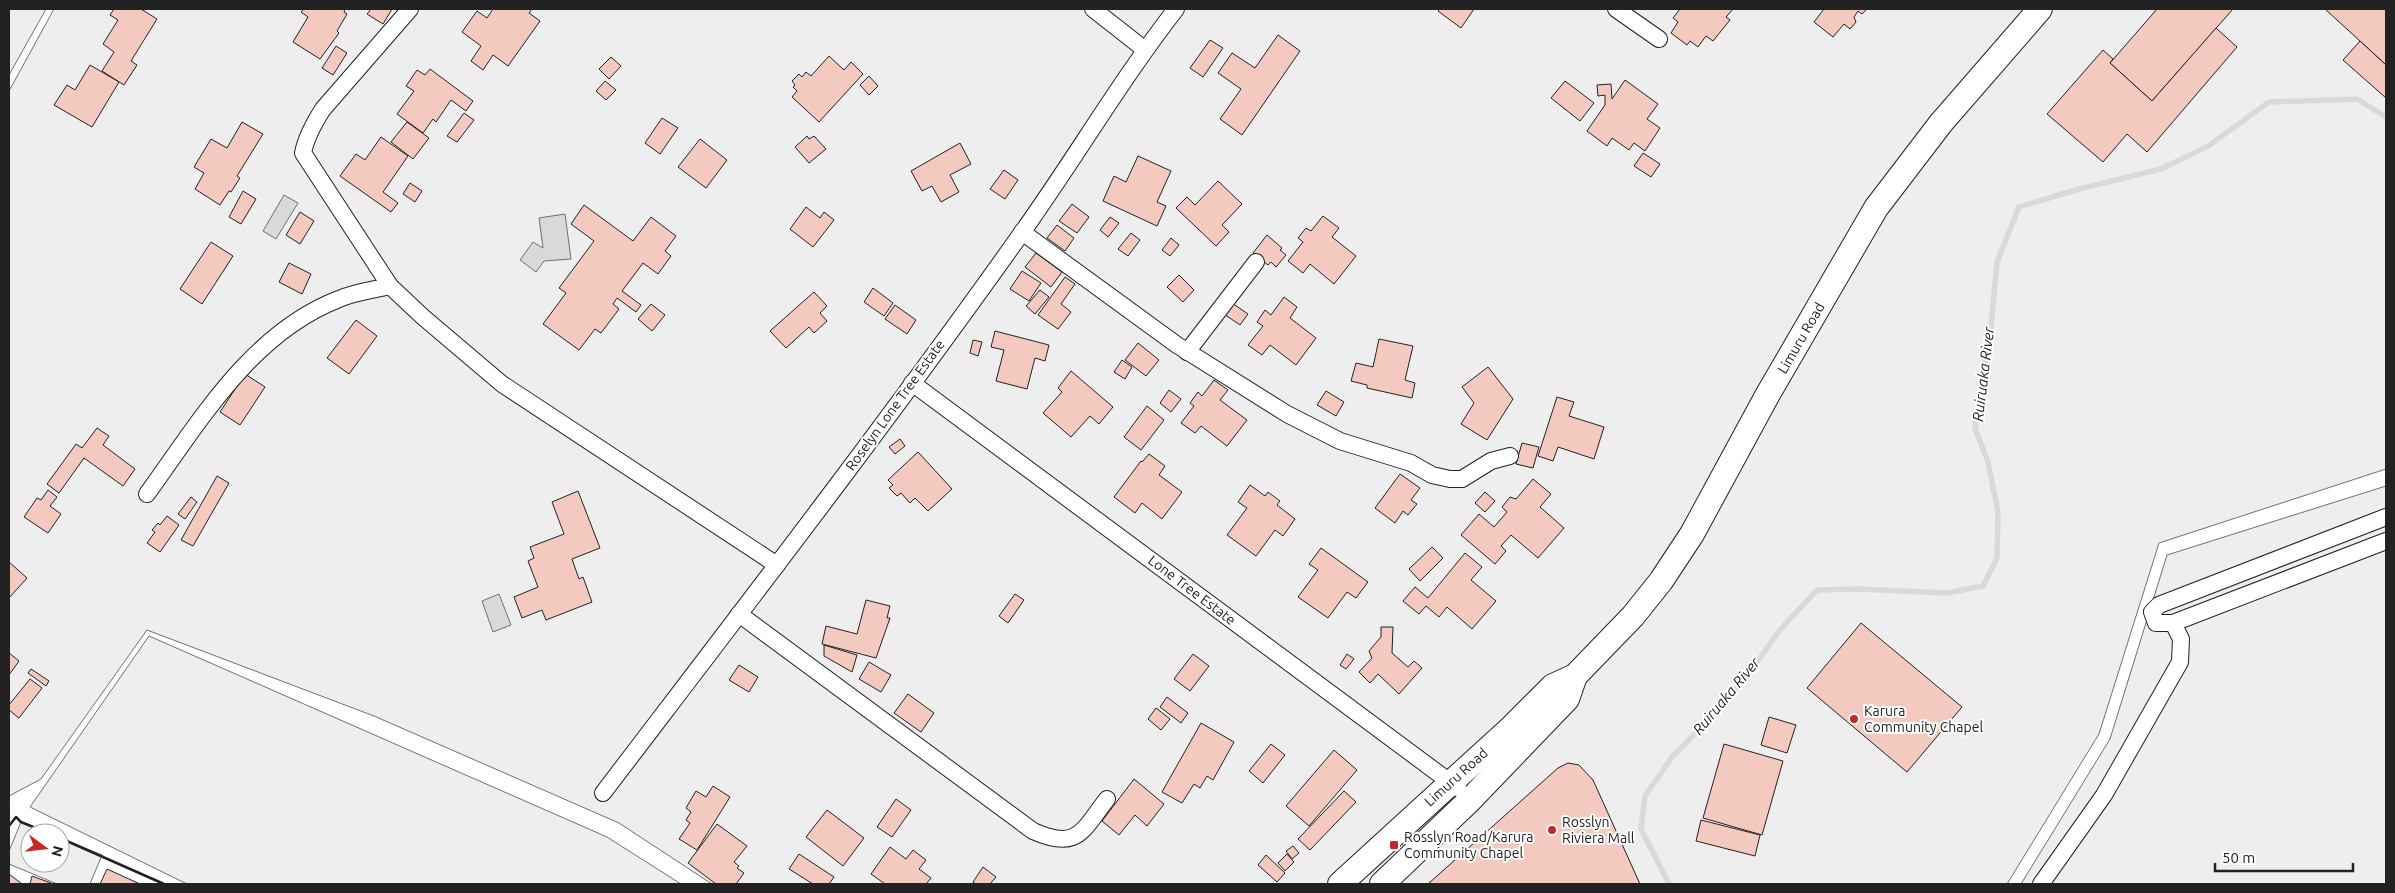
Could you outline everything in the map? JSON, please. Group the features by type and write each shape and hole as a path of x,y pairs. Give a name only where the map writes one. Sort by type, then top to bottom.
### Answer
{"main road":[{"name":"Limuru Road","path":"1340,884 1553,686 1575,676 1633,616 1661,581 1692,534 1768,394 1876,208 1941,123 2040,9"},
{"name":"Limuru Road","path":"1382,884 1471,799 1567,699 1575,676"}],"street":[{"path":"410,9 323,109 305,142 302,154 390,286 423,317 502,384 777,565"},
{"path":"1093,9 1144,49"},
{"name":"Roselyn Lone Tree Estate","path":"603,793 777,565 1022,232 1144,49 1176,9"},
{"path":"1616,9 1659,39"},
{"path":"1022,232 1187,352 1287,414 1322,432 1350,444 1411,463 1432,474 1450,480 1462,479 1491,461 1510,456"},
{"path":"1187,352 1256,262"},
{"path":"148,494 235,374 281,332 339,298 390,286"},
{"name":"Lone Tree Estate","path":"912,382 1451,782 1471,799"},
{"path":"2386,517 2155,608 2152,612 2156,623 2173,623 2386,541"},
{"path":"739,614 1033,831 1052,839 1077,837 1107,799"},
{"path":"2041,884 2104,795 2180,662 2181,639 2173,623"}],"shaded area":[{"path":"9,9 46,9 9,75"},
{"path":"54,9 2386,9 2386,469 2159,543 2099,734 2007,884 712,884 619,823 374,716 147,630 41,779 9,796 9,91"},
{"path":"284,195 298,203 276,239 263,231"},
{"path":"565,214 571,259 544,261 536,272 520,260 533,242 543,248 539,218"},
{"path":"2386,486 2386,884 2021,884 2110,739 2167,555"},
{"path":"499,594 511,625 493,632 482,601"},
{"path":"149,636 607,837 681,884 187,884 70,827 70,823 63,823 30,807"},
{"path":"20,824 20,869 9,864 9,851"},
{"path":"70,842 102,855 90,884 57,884 31,873 70,873"}],"building":[{"path":"114,9 141,9 157,19 131,61 137,65 124,85 102,71 114,52 103,44 118,20 110,15"},
{"path":"304,9 345,9 344,12 347,14 337,31 339,33 320,59 293,42 308,17 301,12"},
{"path":"371,9 392,9 383,24 367,14"},
{"path":"493,9 532,9 529,13 540,21 508,66 493,55 483,70 471,61 481,46 462,32 477,11 487,18"},
{"path":"1440,9 1474,9 1461,28 1438,11"},
{"path":"1680,9 1733,9 1726,17 1730,20 1713,41 1706,36 1698,47 1690,41 1687,45 1671,33 1678,22 1673,18"},
{"path":"1824,9 1867,9 1862,14 1858,11 1854,17 1856,22 1850,29 1844,24 1833,37 1814,22"},
{"path":"2157,9 2233,9 2152,101 2110,63"},
{"path":"2325,9 2386,9 2386,65 2360,41"},
{"path":"2216,28 2237,47 2147,152 2127,134 2103,162 2047,114 2103,50 2113,59 2110,63 2152,101"},
{"path":"1278,35 1300,51 1242,135 1220,119 1241,89 1218,73 1232,53 1255,68"},
{"path":"1210,40 1223,48 1203,77 1190,68"},
{"path":"2360,41 2386,65 2386,98 2343,60"},
{"path":"336,46 347,53 333,75 322,68"},
{"path":"829,56 844,70 851,62 863,74 819,122 792,97 797,91 793,87 795,85 792,81 799,74 802,77 806,72 811,76"},
{"path":"611,57 621,66 609,79 599,69"},
{"path":"90,65 119,82 92,127 54,105 67,85 75,90"},
{"path":"430,69 473,101 466,111 451,100 436,122 433,119 423,133 397,114 414,91 406,86 417,70 425,75"},
{"path":"869,76 878,86 869,95 860,85"},
{"path":"1625,80 1658,104 1647,119 1660,128 1645,151 1634,143 1629,150 1612,138 1607,146 1587,131 1605,105 1605,95 1598,96 1597,85 1611,84 1612,99"},
{"path":"605,81 616,90 606,100 596,91"},
{"path":"1565,81 1594,103 1580,121 1551,98"},
{"path":"464,113 474,120 457,142 447,136"},
{"path":"662,118 678,128 660,154 645,143"},
{"path":"242,122 263,134 237,176 240,178 220,205 195,189 204,173 194,167 211,139 227,148"},
{"path":"407,122 429,138 413,159 391,142"},
{"path":"807,136 809,139 814,136 826,149 809,163 795,147"},
{"path":"381,137 408,156 383,192 398,203 391,212 340,176 356,154 365,160"},
{"path":"700,139 727,160 706,188 678,167"},
{"path":"960,143 971,164 950,175 959,192 941,202 932,186 922,191 911,171"},
{"path":"1643,153 1660,164 1651,177 1634,166"},
{"path":"1138,156 1171,171 1157,202 1166,206 1157,226 1103,201 1114,176 1126,182"},
{"path":"1004,170 1018,180 1005,199 990,189"},
{"path":"1218,181 1242,204 1222,225 1229,232 1216,246 1176,208 1187,197 1195,205"},
{"path":"410,183 422,191 415,202 403,194"},
{"path":"243,191 256,199 241,224 229,217"},
{"path":"1072,204 1089,217 1077,233 1059,221"},
{"path":"584,205 633,241 651,217 676,236 665,251 671,256 658,274 643,263 622,291 641,305 636,312 617,298 613,304 619,309 601,333 595,329 579,350 543,324 566,293 559,288 594,241 571,224"},
{"path":"806,207 820,218 824,212 834,220 813,247 790,229"},
{"path":"300,212 314,221 300,244 286,235"},
{"path":"1323,216 1339,228 1332,237 1356,256 1334,284 1310,264 1303,273 1288,261 1303,242 1298,238 1306,228 1311,231"},
{"path":"1110,217 1119,223 1108,237 1100,230"},
{"path":"1057,225 1074,238 1065,251 1047,238"},
{"path":"1131,233 1140,240 1128,256 1118,249"},
{"path":"1267,235 1282,248 1280,250 1286,255 1276,267 1271,262 1268,265 1253,253"},
{"path":"1171,238 1179,245 1170,256 1162,250"},
{"path":"211,242 233,256 202,304 180,289"},
{"path":"1036,253 1062,272 1051,287 1025,267"},
{"path":"289,263 311,274 302,294 279,282"},
{"path":"1022,271 1041,283 1029,301 1010,289"},
{"path":"1179,275 1194,290 1183,302 1167,287"},
{"path":"1065,277 1075,284 1061,304 1071,312 1058,329 1038,315"},
{"path":"873,288 893,303 884,316 864,302"},
{"path":"1040,290 1049,297 1035,314 1026,306"},
{"path":"814,292 827,306 820,313 827,321 814,333 809,327 786,348 770,331"},
{"path":"1284,297 1297,307 1290,318 1316,338 1296,365 1270,345 1262,355 1248,345 1263,326 1257,322 1265,310 1271,315"},
{"path":"1232,303 1248,314 1240,325 1224,314"},
{"path":"651,304 665,315 652,331 638,319"},
{"path":"895,305 916,320 907,334 885,319"},
{"path":"356,320 377,336 349,374 327,358"},
{"path":"995,331 1049,345 1045,361 1035,358 1027,389 996,381 1004,350 991,347"},
{"path":"1379,339 1413,346 1405,380 1415,383 1412,398 1367,388 1367,385 1351,381 1356,363 1373,367"},
{"path":"973,340 982,342 978,356 970,353"},
{"path":"1138,343 1159,360 1146,376 1125,360"},
{"path":"1122,360 1132,367 1125,379 1114,372"},
{"path":"1488,367 1513,399 1487,440 1461,424 1474,403 1462,387"},
{"path":"1071,371 1113,407 1099,424 1090,416 1071,437 1043,413 1062,392 1058,388"},
{"path":"245,374 265,387 240,425 220,412"},
{"path":"1214,380 1228,390 1220,400 1247,420 1227,446 1201,426 1195,433 1181,423 1194,406 1190,403 1198,392 1202,396"},
{"path":"1169,390 1181,399 1171,412 1160,403"},
{"path":"1326,391 1344,402 1336,416 1317,405"},
{"path":"1557,397 1574,402 1569,416 1604,427 1594,459 1558,447 1553,461 1538,456"},
{"path":"1147,406 1164,420 1141,450 1124,437"},
{"path":"97,428 109,436 103,445 135,469 123,486 84,458 59,493 47,484 76,444 82,448"},
{"path":"900,439 905,446 895,454 889,447"},
{"path":"1522,443 1539,447 1533,468 1516,464"},
{"path":"918,452 952,489 928,511 915,498 910,503 901,493 897,496 889,488 893,485 888,480"},
{"path":"1149,454 1165,466 1159,475 1182,492 1162,519 1142,503 1135,513 1114,497 1141,461"},
{"path":"1400,474 1420,488 1411,500 1417,504 1408,515 1403,511 1395,523 1375,508"},
{"path":"217,476 229,483 193,546 181,540"},
{"path":"1533,479 1551,494 1540,507 1564,528 1538,558 1511,535 1501,546 1506,551 1495,564 1461,535 1479,514 1494,527 1507,512 1502,507 1510,497 1516,499"},
{"path":"1250,485 1265,496 1268,492 1280,501 1277,505 1295,519 1283,536 1275,530 1256,556 1227,535 1247,508 1238,502"},
{"path":"48,490 57,497 50,506 61,514 48,533 24,517 37,498 41,500"},
{"path":"578,491 600,548 572,559 579,579 583,577 592,602 546,620 542,610 522,618 514,597 538,587 528,561 534,558 530,547 564,534 552,502"},
{"path":"1485,492 1495,501 1485,512 1475,503"},
{"path":"191,497 197,502 185,519 178,514"},
{"path":"167,516 179,525 160,552 147,543 155,532 152,530 158,523 160,525"},
{"path":"1432,547 1443,558 1420,581 1409,569"},
{"path":"1321,548 1368,582 1356,598 1347,592 1328,618 1298,597 1318,570 1309,564"},
{"path":"1465,553 1482,567 1471,580 1496,601 1472,629 1447,607 1439,617 1426,606 1419,614 1403,601 1415,587 1428,598"},
{"path":"9,562 27,578 9,598"},
{"path":"1015,594 1024,600 1008,623 999,616"},
{"path":"866,600 890,606 887,618 890,618 876,658 822,644 826,626 857,634"},
{"path":"1861,623 1962,707 1907,772 1807,688"},
{"path":"1381,627 1393,627 1392,653 1408,667 1414,661 1422,668 1399,694 1378,674 1370,683 1359,672 1372,658 1369,651 1381,637"},
{"path":"824,645 857,655 852,672 824,656"},
{"path":"9,653 19,661 9,675"},
{"path":"1193,654 1209,666 1190,691 1174,679"},
{"path":"1347,654 1354,659 1346,669 1340,665"},
{"path":"869,662 891,675 881,692 859,679"},
{"path":"739,665 758,677 749,692 729,680"},
{"path":"31,669 49,681 46,686 28,673"},
{"path":"30,679 42,688 19,718 9,710 9,705"},
{"path":"908,694 934,713 921,732 894,713"},
{"path":"1167,697 1188,713 1181,723 1160,707"},
{"path":"1156,708 1170,719 1161,730 1148,719"},
{"path":"1769,717 1796,725 1787,753 1761,745"},
{"path":"1201,723 1234,742 1213,780 1207,776 1200,788 1194,784 1182,803 1162,792"},
{"path":"1271,744 1285,755 1263,783 1249,771"},
{"path":"1724,744 1783,761 1762,835 1703,818"},
{"path":"1334,750 1357,770 1309,826 1286,806"},
{"name":"Rosslyn Riviera Mall","path":"1568,763 1579,765 1593,780 1640,884 1428,884 1558,768"},
{"path":"1134,779 1164,804 1147,826 1135,815 1119,835 1102,821"},
{"path":"713,786 730,797 697,850 679,839 690,823 686,820 691,812 686,808 696,791 706,797"},
{"path":"1344,791 1356,802 1310,850 1298,839"},
{"path":"896,799 911,810 892,837 877,827"},
{"path":"827,810 864,838 843,866 806,837"},
{"path":"1701,820 1760,835 1755,856 1696,841"},
{"path":"717,824 747,846 734,862 739,866 737,868 744,873 736,884 716,884 688,863"},
{"path":"1293,846 1299,853 1292,859 1286,851"},
{"path":"890,847 906,859 913,850 926,860 919,869 931,878 926,884 885,884 871,874"},
{"path":"799,854 834,877 829,884 813,884 789,869"},
{"path":"1287,854 1294,862 1285,871 1278,863"},
{"path":"1266,855 1285,873 1277,882 1258,865"},
{"path":"983,867 996,877 990,884 976,884 973,882"},
{"path":"107,869 140,884 100,884"},
{"path":"9,874 22,884 9,884"},
{"path":"32,876 51,883 51,884 30,884"}],"waterway":[{"name":"Ruiruaka River","path":"1669,884 1641,829 1645,796 1672,757 1717,711 1749,674 1779,631 1817,590 1858,589 1947,593 1983,586 1997,558 1998,512 1988,462 1975,428 1992,318 1997,262 2019,207 2079,189 2161,169 2208,146 2269,102 2357,99 2386,117"}],"wall":[{"path":"9,826 16,817 23,823"},
{"path":"70,842 164,884"}],"place":[{"name":"Karura Community Chapel","path":"1854,719"},
{"name":"Rosslyn Riviera Mall","path":"1552,830"},
{"name":"Rosslyn Road/Karura Community Chapel","path":"1394,845"}]}
